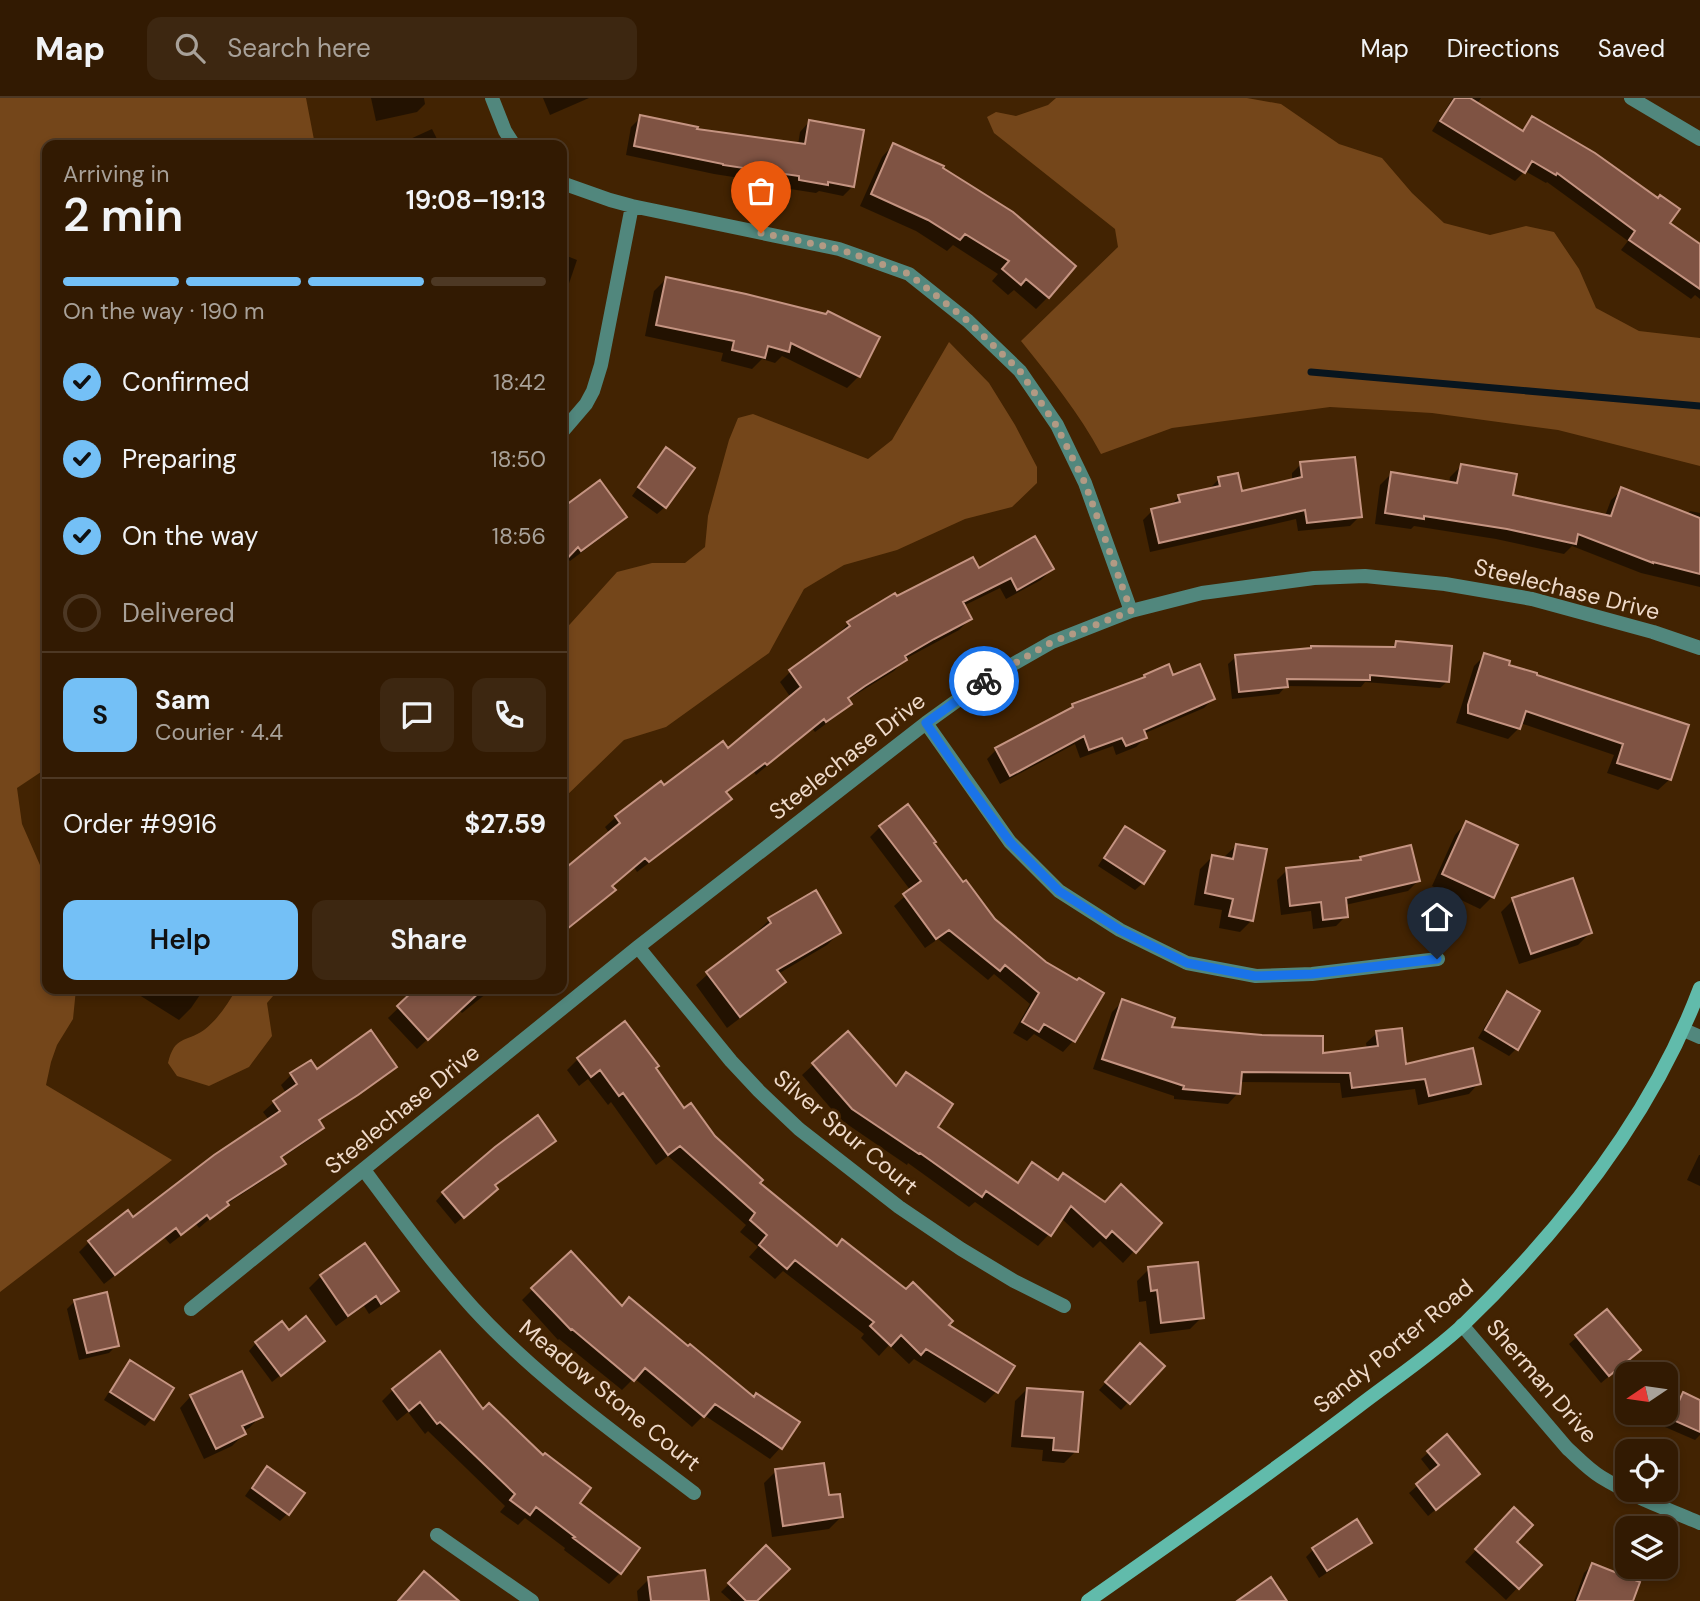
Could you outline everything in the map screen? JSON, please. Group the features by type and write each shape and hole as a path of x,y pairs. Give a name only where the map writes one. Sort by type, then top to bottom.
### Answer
{"street":[{"path":"492,98 511,140"},
{"path":"1631,98 1700,139"},
{"path":"567,185 632,206 839,249 909,274 968,321 1020,371 1056,425 1085,483 1131,611"},
{"path":"567,426 586,404 601,365 632,206"},
{"name":"Steelechase Drive","path":"191,1309 638,947 926,723 987,679 1052,642 1131,611 1202,593 1314,578 1365,576 1445,584 1532,599 1653,632 1700,648"},
{"path":"926,723 1010,842 1059,891 1120,930 1187,963 1255,976 1312,974 1437,959"},
{"name":"Silver Spur Court","path":"638,947 731,1061 799,1129 899,1207 961,1249 1014,1281 1064,1306"},
{"name":"Sandy Porter Road","path":"1088,1601 1295,1455 1462,1325 1542,1242 1620,1141 1667,1063 1684,1030 1700,988"},
{"path":"1684,1030 1700,1037"},
{"name":"Meadow Stone Court","path":"364,1170 415,1238 473,1308 522,1357 580,1406 694,1493"},
{"name":"Sherman Drive","path":"1462,1325 1567,1448 1584,1464 1634,1495 1700,1523"},
{"path":"437,1535 532,1601"}],"shaded area":[{"path":"0,98 306,98 314,140 42,140 42,771 17,788 22,824 42,870 42,994 76,994 73,1019 57,1045 46,1085 172,1160 0,1292"},
{"path":"1056,98 1247,98 1281,104 1339,144 1382,158 1412,193 1444,223 1490,235 1526,226 1554,232 1579,269 1596,308 1639,331 1700,338 1700,466 1558,430 1432,413 1330,407 1172,428 1101,454 1074,410 1021,341 1118,247 1115,229 994,133 987,117 996,112 1016,116 1048,105"},
{"path":"949,342 989,383 1037,467 1037,483 1012,507 965,519 897,550 844,565 804,589 769,653 666,727 624,740 567,795 567,627 617,572 652,563 685,563 705,547 708,516 729,440 738,418 753,414 868,459 892,440"},
{"path":"233,994 275,994 267,1003 272,1036 249,1067 209,1086 177,1076 168,1063 174,1048 209,1026"}],"building":[{"path":"1455,98 1470,98 1523,131 1532,116 1595,153 1658,198 1660,195 1680,209 1670,223 1700,244 1700,289 1629,240 1635,231 1557,173 1556,175 1532,161 1525,173 1440,121"},
{"path":"640,115 698,127 697,129 805,144 809,120 864,130 854,187 799,180 799,176 723,165 634,146"},
{"path":"893,143 944,166 943,168 1013,212 1076,266 1049,298 1026,279 1021,285 1002,269 1009,261 965,234 960,240 928,220 871,194"},
{"path":"666,277 826,314 828,311 880,337 860,377 791,343 789,352 768,346 765,358 732,350 734,341 656,325"},
{"path":"666,447 695,468 666,508 638,487"},
{"path":"1355,457 1362,517 1307,523 1305,510 1159,543 1151,509 1180,502 1178,495 1220,486 1218,477 1238,473 1242,491 1302,477 1300,462"},
{"path":"1461,464 1517,474 1513,495 1611,516 1621,487 1700,518 1700,574 1653,563 1578,534 1576,544 1507,529 1385,513 1391,472 1457,483"},
{"path":"600,480 627,517 581,551 578,547 567,559 567,504"},
{"path":"1035,536 1054,569 1017,590 1011,578 963,602 972,619 905,656 907,660 848,698 852,704 826,722 824,719 767,765 765,763 726,792 732,799 649,862 645,858 612,886 616,890 567,929 567,867 620,823 615,816 661,781 664,785 723,741 728,748 801,687 789,670 850,626 847,622 895,593 897,596 973,557 979,568"},
{"path":"1396,641 1452,646 1449,682 1370,675 1370,680 1287,679 1288,687 1239,692 1235,655 1311,646 1395,647"},
{"path":"1484,653 1510,661 1509,665 1537,675 1689,725 1671,780 1617,763 1623,744 1526,711 1520,729 1468,713"},
{"path":"1169,664 1173,675 1200,664 1215,699 1144,730 1147,738 1126,746 1122,738 1089,750 1084,736 1010,776 995,748 1073,707 1072,704 1145,677 1144,675"},
{"path":"908,804 963,882 966,880 995,919 1046,962 1104,993 1075,1042 1044,1024 1039,1032 1022,1022 1039,993 1005,965 1000,971 949,930 936,939 903,894 921,881 879,826"},
{"path":"1466,821 1518,845 1494,898 1442,874"},
{"path":"1125,826 1165,851 1144,884 1104,858"},
{"path":"1236,844 1267,849 1253,921 1229,916 1233,899 1205,893 1212,855 1233,859"},
{"path":"1411,845 1420,881 1346,898 1348,917 1323,920 1321,902 1290,906 1286,868 1361,860 1360,857"},
{"path":"1573,878 1592,933 1531,954 1512,898"},
{"path":"816,890 841,933 777,970 786,982 740,1017 706,972 771,923 768,918"},
{"path":"1507,991 1540,1011 1518,1050 1485,1030"},
{"path":"410,994 478,994 428,1040 397,1006"},
{"path":"1122,999 1175,1018 1172,1027 1262,1035 1323,1036 1323,1053 1378,1046 1376,1031 1402,1028 1406,1064 1473,1048 1481,1084 1429,1096 1425,1079 1352,1088 1350,1073 1242,1072 1240,1094 1183,1089 1184,1086 1102,1059"},
{"path":"625,1021 659,1066 656,1068 684,1108 691,1103 715,1136 763,1180 760,1183 837,1246 842,1239 906,1289 913,1282 953,1321 949,1325 1015,1366 998,1393 926,1349 921,1355 901,1335 891,1346 870,1326 874,1322 795,1260 787,1269 759,1245 767,1235 750,1220 755,1213 680,1146 668,1155 623,1093 619,1096 600,1070 591,1077 577,1058"},
{"path":"371,1030 397,1067 319,1120 324,1128 281,1157 286,1164 227,1202 229,1205 210,1219 207,1215 181,1235 176,1228 115,1275 88,1241 128,1210 133,1217 214,1155 280,1111 273,1101 297,1084 290,1073 311,1060 317,1069"},
{"path":"848,1031 896,1086 906,1072 953,1104 938,1127 1018,1183 1032,1162 1058,1180 1063,1173 1105,1202 1121,1184 1162,1223 1136,1253 1112,1231 1106,1238 1071,1206 1051,1236 986,1191 982,1197 852,1109 812,1063"},
{"path":"538,1115 556,1141 495,1185 498,1189 464,1218 442,1192"},
{"path":"365,1243 399,1291 381,1304 376,1296 348,1316 320,1275"},
{"path":"571,1251 622,1306 629,1297 754,1397 756,1393 800,1422 782,1449 715,1404 704,1417 645,1368 634,1381 571,1330 531,1288"},
{"path":"1198,1262 1204,1318 1161,1323 1157,1290 1151,1291 1148,1267"},
{"path":"107,1292 119,1346 87,1353 74,1300"},
{"path":"1607,1309 1641,1350 1626,1362 1615,1362 1615,1371 1609,1376 1575,1335"},
{"path":"306,1316 325,1341 281,1376 255,1342 282,1321 289,1330"},
{"path":"1140,1343 1165,1366 1130,1404 1105,1382"},
{"path":"440,1351 483,1409 489,1403 543,1455 545,1453 591,1488 580,1503 640,1548 621,1574 536,1507 530,1515 510,1500 515,1494 440,1422 437,1424 420,1402 409,1411 392,1389"},
{"path":"130,1360 174,1388 154,1420 110,1392"},
{"path":"242,1371 263,1417 242,1426 246,1434 216,1449 190,1395"},
{"path":"1027,1388 1083,1392 1078,1452 1053,1450 1054,1438 1022,1436"},
{"path":"1683,1392 1700,1400 1700,1432 1678,1422 1678,1403"},
{"path":"1447,1434 1480,1474 1436,1510 1416,1484 1439,1465 1427,1451"},
{"path":"824,1463 829,1495 840,1494 843,1517 783,1526 775,1469"},
{"path":"267,1466 305,1493 289,1515 252,1488"},
{"path":"1514,1507 1533,1525 1517,1542 1542,1565 1519,1589 1475,1549"},
{"path":"1357,1519 1372,1543 1327,1571 1312,1548"},
{"path":"766,1545 790,1569 757,1601 746,1601 728,1583"},
{"path":"1592,1563 1615,1572 1615,1579 1640,1582 1633,1601 1577,1601"},
{"path":"705,1570 709,1601 651,1601 648,1577"},
{"path":"424,1571 459,1601 398,1601"},
{"path":"1271,1577 1287,1601 1237,1601"}],"waterway":[{"path":"1311,372 1700,406"}],"way so far":[{"path":"761,233 839,249 909,274 968,321 1020,371 1056,425 1085,483 1131,611 1052,642 984,681"}],"route":[{"path":"984,681 926,723 1010,842 1059,891 1120,930 1187,963 1255,976 1312,974 1437,959"}]}
